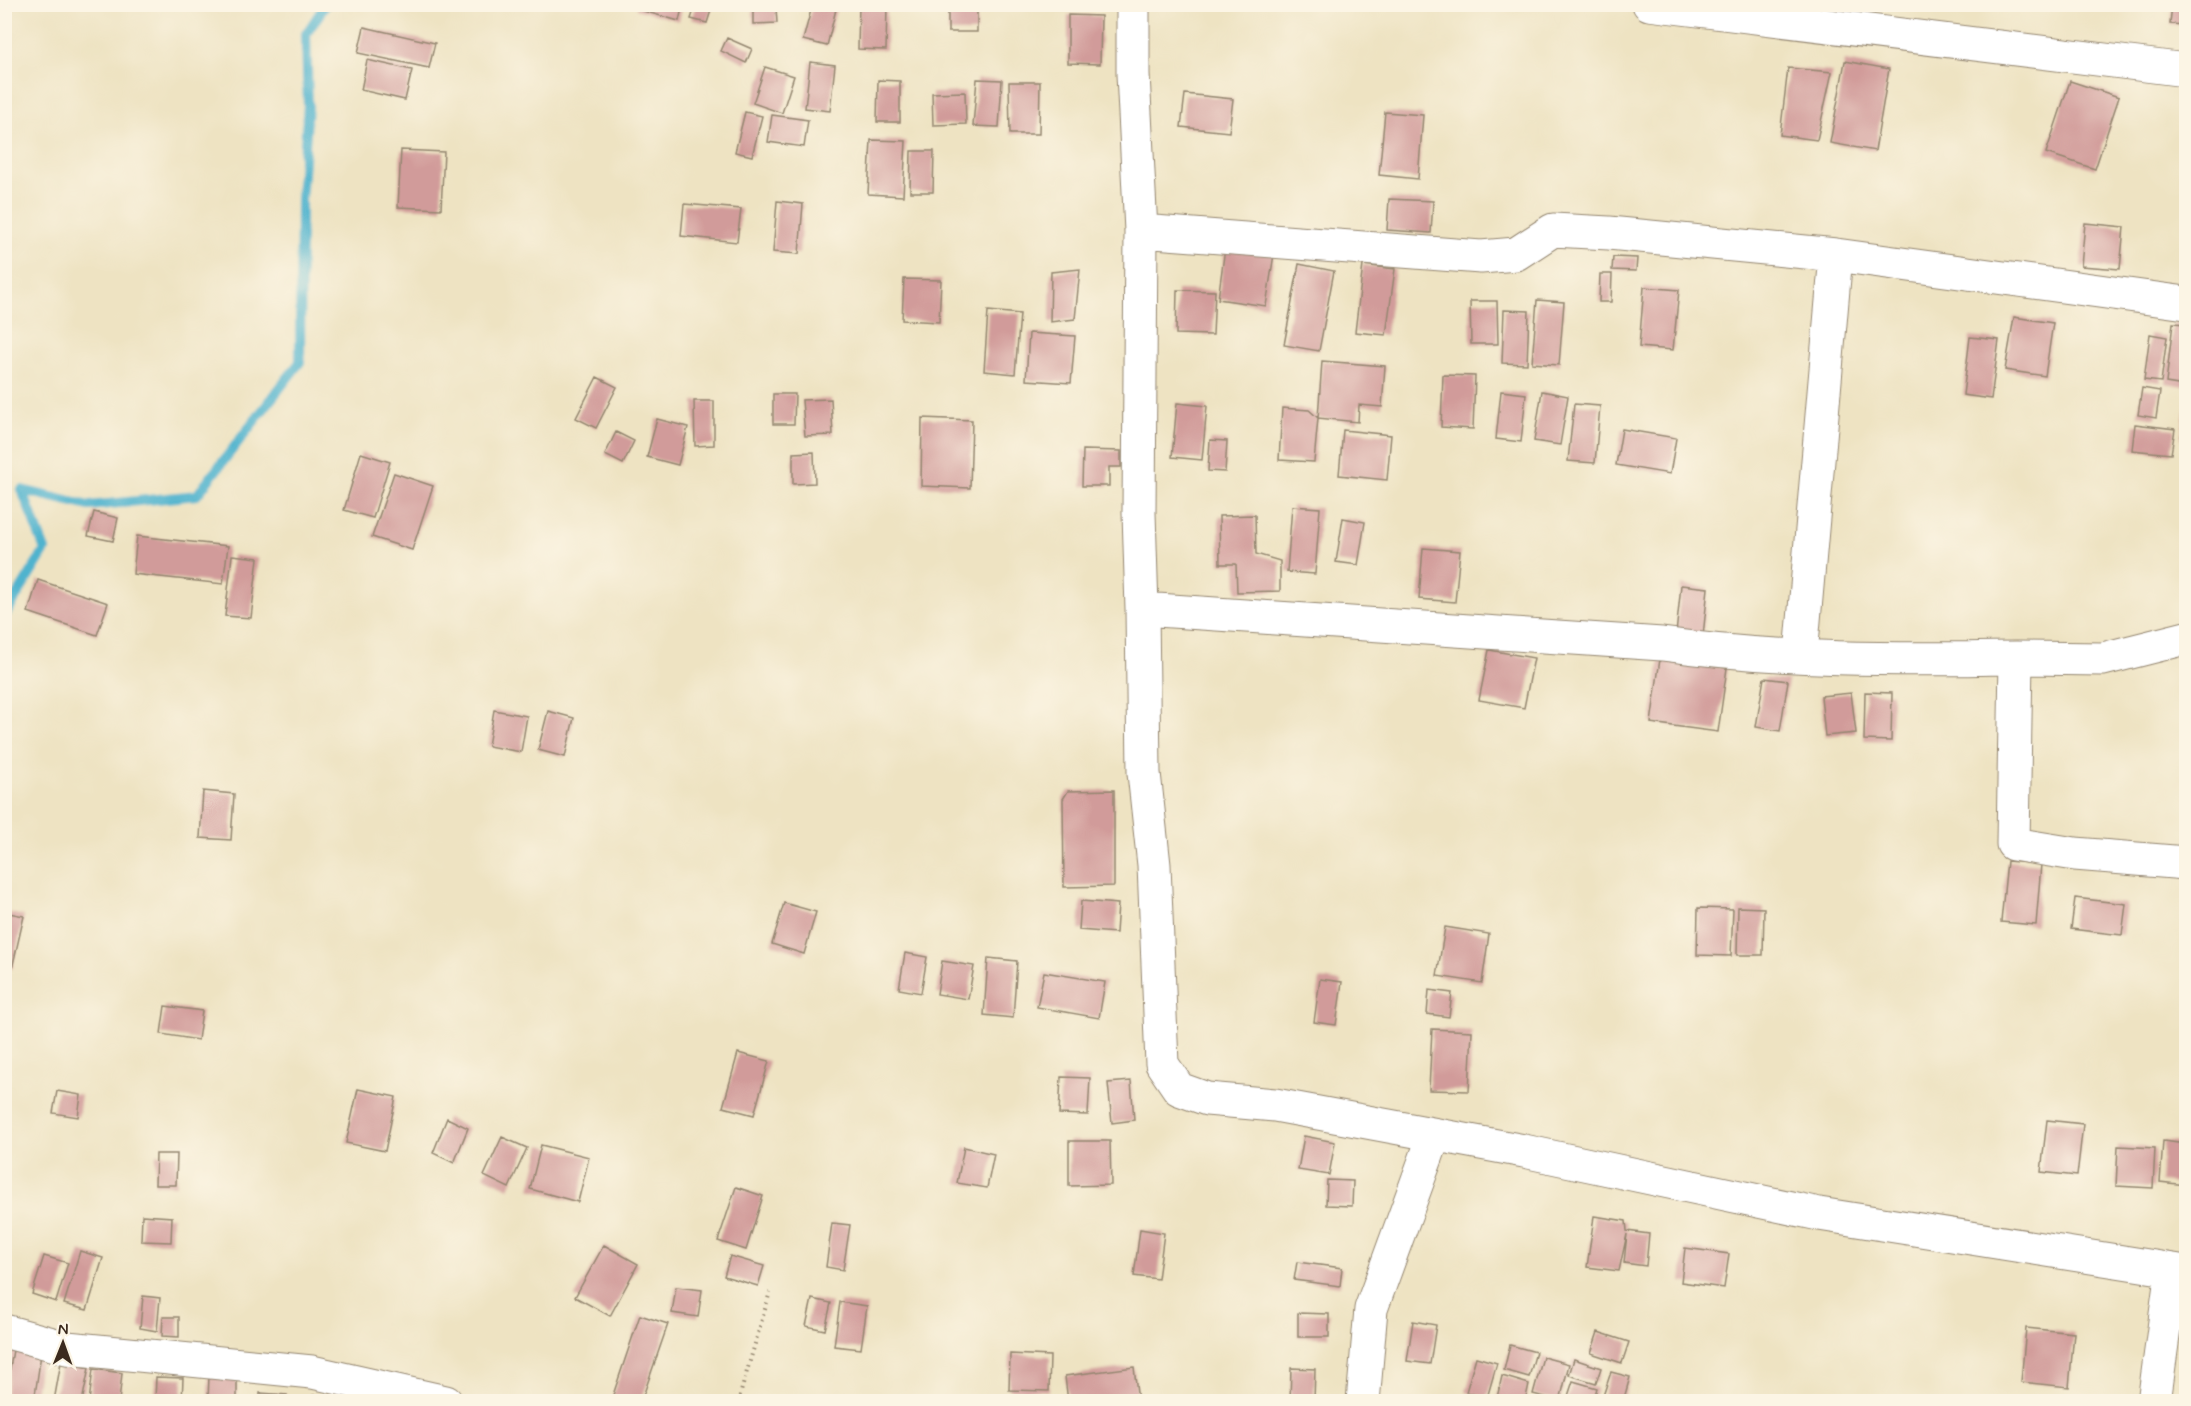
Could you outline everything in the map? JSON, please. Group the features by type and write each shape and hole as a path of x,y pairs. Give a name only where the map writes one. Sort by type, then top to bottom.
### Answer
{"street":[{"path":"1133,4 1133,74 1141,231 1139,513 1144,773 1154,865 1162,1064 1179,1089 1207,1099 1275,1105 1524,1151 1819,1214 2179,1271 2154,1401"},
{"path":"1649,4 2187,70"},
{"path":"1141,231 1481,257 1516,254 1553,230 1609,233 1836,255 2187,303"},
{"path":"1801,655 1836,255"},
{"path":"1142,609 1662,644 1701,649 1896,660 2103,659 2187,638"},
{"path":"2016,658 2013,844 2075,854 2187,863"},
{"path":"1363,1401 1371,1309 1434,1136"},
{"path":"4,1331 67,1348 312,1372 446,1401"}],"path":[{"path":"738,1401 770,1292"}],"building":[{"path":"637,4 683,4 679,21 636,9"},
{"path":"696,4 713,4 707,23 691,19"},
{"path":"859,4 887,4 886,50 858,49"},
{"path":"2172,4 2186,4 2186,25 2170,24"},
{"path":"791,5 837,5 827,46 803,40 811,10"},
{"path":"776,8 777,23 753,24 753,9"},
{"path":"948,8 977,8 977,32 948,32"},
{"path":"1068,15 1101,16 1100,64 1068,63"},
{"path":"364,27 435,43 429,68 358,53"},
{"path":"727,38 752,49 746,63 721,51"},
{"path":"367,60 412,70 405,100 361,90"},
{"path":"1845,61 1889,69 1875,151 1830,143"},
{"path":"810,62 835,65 830,111 805,108"},
{"path":"765,67 794,76 782,113 753,103"},
{"path":"1788,68 1832,72 1817,140 1780,135"},
{"path":"977,79 1002,80 999,127 973,126"},
{"path":"878,80 900,81 900,122 877,122"},
{"path":"2070,81 2119,97 2095,169 2046,153"},
{"path":"1009,82 1040,82 1039,134 1010,134"},
{"path":"965,92 966,124 933,125 932,93"},
{"path":"1185,94 1233,99 1229,132 1181,127"},
{"path":"745,112 762,116 752,156 735,152"},
{"path":"1385,112 1423,115 1418,179 1379,175"},
{"path":"772,115 808,120 804,147 768,142"},
{"path":"871,140 906,141 903,196 868,194"},
{"path":"401,150 444,152 441,209 398,207"},
{"path":"911,151 934,151 933,192 910,192"},
{"path":"1389,199 1433,201 1431,233 1387,230"},
{"path":"777,201 803,204 799,254 773,252"},
{"path":"684,204 741,209 737,242 681,236"},
{"path":"2085,223 2124,227 2120,269 2081,266"},
{"path":"1225,248 1274,254 1266,306 1218,299"},
{"path":"1613,257 1637,258 1636,271 1612,270"},
{"path":"1299,264 1334,271 1319,351 1284,345"},
{"path":"1363,265 1395,269 1386,335 1355,332"},
{"path":"1080,269 1075,319 1050,322 1051,272"},
{"path":"1600,274 1612,274 1611,302 1599,302"},
{"path":"904,279 941,280 939,322 902,320"},
{"path":"1644,287 1679,290 1673,350 1639,347"},
{"path":"1177,290 1215,291 1213,335 1176,334"},
{"path":"1537,300 1564,302 1559,365 1532,363"},
{"path":"1470,301 1497,301 1498,344 1471,344"},
{"path":"1504,310 1529,311 1527,364 1502,363"},
{"path":"988,311 1020,314 1015,374 984,371"},
{"path":"2014,317 2053,323 2045,376 2005,370"},
{"path":"2173,323 2186,324 2185,386 2166,383"},
{"path":"1029,333 1075,336 1071,383 1026,380"},
{"path":"2150,334 2167,337 2161,382 2144,380"},
{"path":"1970,337 1999,340 1991,399 1963,395"},
{"path":"1322,361 1385,366 1382,407 1359,405 1358,422 1318,418"},
{"path":"1443,375 1475,376 1473,429 1441,427"},
{"path":"597,377 617,387 596,428 576,418"},
{"path":"2142,388 2160,391 2156,418 2138,415"},
{"path":"1501,391 1526,394 1521,442 1496,439"},
{"path":"1542,391 1568,396 1560,445 1534,441"},
{"path":"773,394 795,394 794,424 773,424"},
{"path":"831,399 833,435 805,436 802,400"},
{"path":"694,401 714,401 714,445 695,446"},
{"path":"1177,403 1207,406 1202,460 1172,457"},
{"path":"1574,404 1600,406 1595,463 1568,461"},
{"path":"1282,408 1309,410 1318,418 1314,462 1279,460"},
{"path":"2186,408 2186,441 2181,440"},
{"path":"922,418 972,420 970,488 921,486"},
{"path":"657,419 688,427 678,465 647,457"},
{"path":"2135,424 2175,429 2171,454 2132,450"},
{"path":"1622,429 1676,438 1670,474 1616,465"},
{"path":"1343,430 1391,435 1387,480 1339,475"},
{"path":"616,432 634,441 623,464 605,455"},
{"path":"1210,440 1227,441 1225,472 1208,471"},
{"path":"1083,450 1121,451 1121,467 1109,467 1109,486 1082,486"},
{"path":"814,452 815,483 793,484 793,453"},
{"path":"361,453 390,462 373,518 344,510"},
{"path":"394,473 433,486 412,550 372,537"},
{"path":"1292,506 1320,508 1315,574 1287,572"},
{"path":"94,512 118,518 113,541 88,536"},
{"path":"1255,515 1256,554 1280,561 1280,591 1237,592 1236,564 1220,564 1219,516"},
{"path":"1343,518 1365,522 1358,565 1336,562"},
{"path":"137,536 228,546 223,584 133,574"},
{"path":"1423,548 1460,551 1455,602 1419,599"},
{"path":"232,555 258,558 251,618 225,616"},
{"path":"38,580 108,603 97,635 28,612"},
{"path":"1681,585 1708,588 1703,636 1676,634"},
{"path":"1489,650 1534,658 1524,708 1479,700"},
{"path":"1660,659 1727,668 1718,732 1651,723"},
{"path":"1764,678 1788,681 1780,731 1756,727"},
{"path":"1865,692 1892,693 1891,741 1864,740"},
{"path":"1851,693 1856,733 1825,736 1821,696"},
{"path":"494,710 527,716 521,752 488,746"},
{"path":"548,711 574,718 565,757 538,750"},
{"path":"1114,790 1114,886 1064,887 1063,799 1068,791"},
{"path":"203,791 234,794 231,840 200,838"},
{"path":"2007,861 2041,864 2036,925 2001,922"},
{"path":"2075,898 2126,904 2122,935 2071,929"},
{"path":"1081,901 1118,904 1116,933 1079,930"},
{"path":"784,903 816,912 804,954 772,944"},
{"path":"1738,907 1764,908 1763,955 1737,955"},
{"path":"1698,908 1733,909 1731,956 1697,955"},
{"path":"4,912 24,916 12,969 4,968"},
{"path":"1445,927 1489,934 1482,983 1437,976"},
{"path":"905,953 927,957 921,993 899,989"},
{"path":"988,958 1017,961 1013,1018 984,1015"},
{"path":"942,961 974,966 968,999 937,994"},
{"path":"1044,972 1105,982 1099,1018 1037,1007"},
{"path":"1320,979 1342,982 1336,1025 1314,1022"},
{"path":"1429,990 1452,993 1449,1017 1427,1014"},
{"path":"165,1006 202,1011 198,1040 161,1034"},
{"path":"1432,1029 1472,1031 1469,1091 1429,1090"},
{"path":"738,1053 769,1061 754,1115 723,1107"},
{"path":"1061,1077 1090,1078 1088,1115 1059,1114"},
{"path":"1131,1081 1134,1120 1112,1123 1108,1083"},
{"path":"358,1089 396,1097 385,1151 346,1143"},
{"path":"57,1091 81,1095 78,1117 53,1113"},
{"path":"447,1118 468,1128 454,1163 433,1153"},
{"path":"2047,1120 2083,1124 2077,1176 2041,1172"},
{"path":"1304,1136 1335,1142 1329,1175 1298,1170"},
{"path":"502,1137 527,1148 509,1188 484,1176"},
{"path":"1069,1141 1110,1141 1111,1185 1069,1186"},
{"path":"2163,1141 2186,1144 2186,1185 2160,1182"},
{"path":"541,1145 589,1157 578,1202 530,1189"},
{"path":"2118,1146 2155,1148 2153,1188 2116,1186"},
{"path":"964,1147 994,1154 987,1188 957,1183"},
{"path":"156,1154 177,1154 176,1185 155,1185"},
{"path":"1327,1180 1353,1181 1352,1206 1326,1205"},
{"path":"736,1187 763,1196 746,1250 718,1241"},
{"path":"142,1215 172,1217 171,1242 141,1241"},
{"path":"1594,1216 1626,1221 1627,1231 1649,1234 1646,1266 1624,1263 1627,1234 1619,1271 1587,1267"},
{"path":"832,1223 850,1225 843,1270 826,1267"},
{"path":"1140,1229 1164,1233 1158,1279 1134,1276"},
{"path":"604,1245 638,1264 610,1316 575,1297"},
{"path":"1685,1248 1729,1254 1724,1288 1681,1282"},
{"path":"80,1251 103,1258 87,1310 64,1304"},
{"path":"44,1256 68,1263 56,1302 32,1294"},
{"path":"730,1256 764,1266 758,1286 724,1276"},
{"path":"1297,1262 1342,1268 1340,1286 1294,1280"},
{"path":"676,1287 702,1290 698,1317 672,1313"},
{"path":"143,1296 160,1298 157,1331 140,1328"},
{"path":"812,1299 831,1303 825,1330 806,1326"},
{"path":"840,1302 867,1306 861,1349 834,1346"},
{"path":"1298,1313 1329,1314 1329,1337 1298,1337"},
{"path":"640,1315 668,1324 641,1402 623,1402 612,1398"},
{"path":"163,1317 179,1317 179,1337 162,1336"},
{"path":"1413,1321 1436,1325 1430,1364 1407,1361"},
{"path":"2026,1328 2074,1333 2069,1387 2021,1382"},
{"path":"1598,1332 1629,1342 1622,1363 1591,1353"},
{"path":"1510,1345 1536,1352 1529,1377 1504,1370"},
{"path":"13,1350 41,1354 34,1402 5,1399"},
{"path":"1010,1354 1050,1356 1049,1391 1009,1390"},
{"path":"1476,1357 1497,1363 1487,1398 1466,1392"},
{"path":"1543,1357 1569,1364 1560,1401 1533,1394"},
{"path":"1574,1359 1601,1368 1596,1383 1569,1375"},
{"path":"61,1362 89,1368 82,1402 54,1401"},
{"path":"1134,1367 1138,1402 1068,1402 1065,1376"},
{"path":"1291,1368 1315,1369 1314,1402 1290,1402"},
{"path":"93,1369 122,1373 119,1402 89,1402"},
{"path":"1611,1372 1630,1377 1623,1402 1601,1402"},
{"path":"209,1375 237,1376 237,1402 208,1402"},
{"path":"1502,1376 1529,1384 1525,1402 1496,1402"},
{"path":"156,1377 183,1378 182,1402 155,1402"},
{"path":"1573,1381 1597,1388 1593,1402 1566,1402"},
{"path":"260,1393 287,1395 287,1402 260,1402"},
{"path":"313,1395 336,1398 335,1402 312,1402"}],"waterway":[{"path":"4,617 45,550 22,490 89,506 197,495 300,362 301,200 308,105 306,34 326,4"}]}
